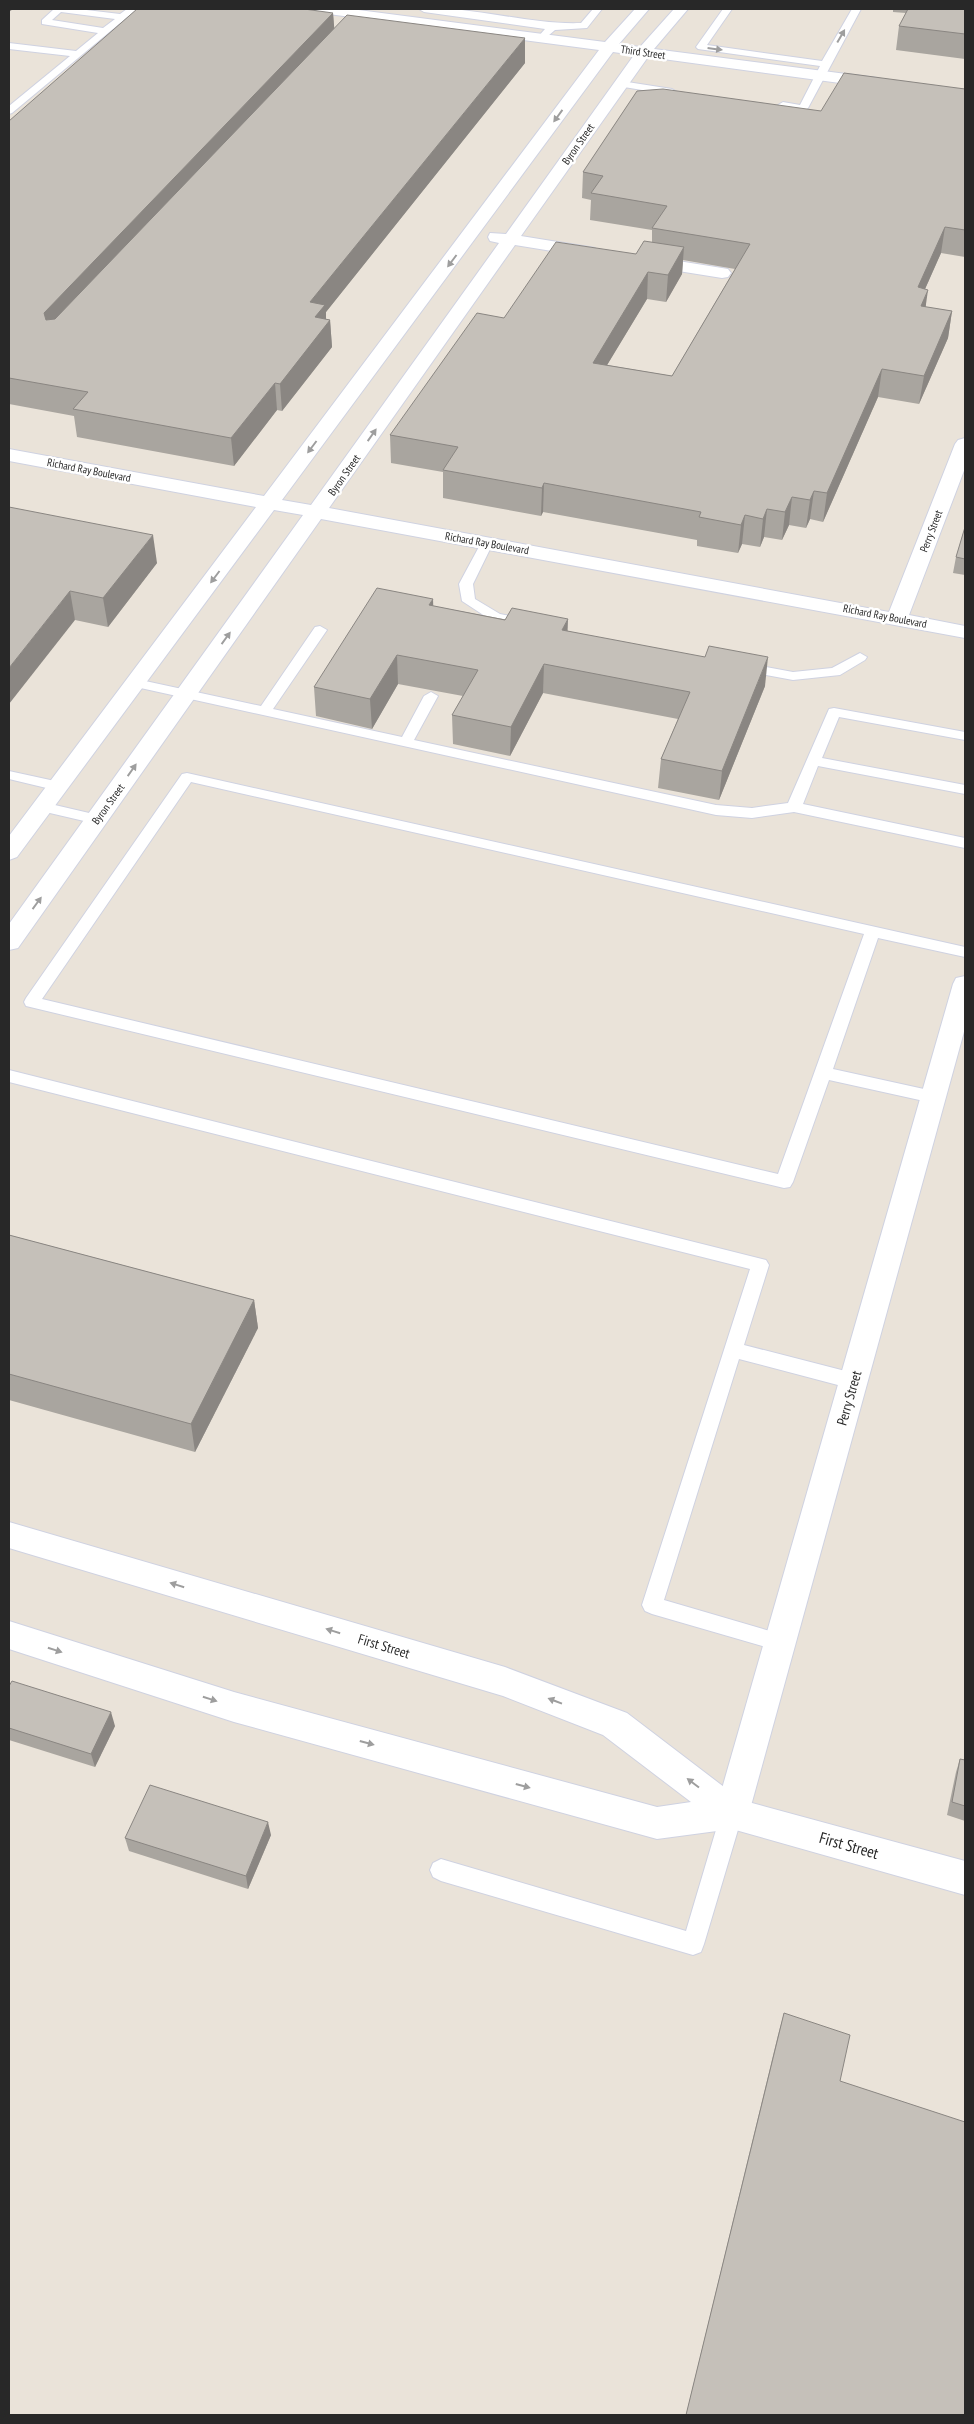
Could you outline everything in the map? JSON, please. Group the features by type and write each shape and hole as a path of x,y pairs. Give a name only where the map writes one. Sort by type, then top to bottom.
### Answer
{"street":[{"name":"Third Street","path":"321,9 340,10 360,18 542,38 644,52 823,70 892,85"},
{"name":"Byron Street","path":"9,942 318,512 472,234 609,47 642,9"},
{"name":"Byron Street","path":"9,852 270,503 407,351 511,240 644,52 681,9"},
{"path":"579,88 618,88"},
{"path":"472,234 606,255"},
{"path":"635,260 722,273"},
{"name":"Perry Street","path":"897,618 965,444"},
{"name":"Richard Ray Boulevard","path":"9,455 965,632"},
{"name":"Perry Street","path":"732,1812 964,990"},
{"name":"First Street","path":"9,1535 505,1682 615,1724 732,1812 965,1878"},
{"name":"First Street","path":"9,1635 234,1707 657,1823 732,1812"}],"lane":[{"path":"105,31 45,22 59,9 122,17"},
{"path":"9,111 132,9"},
{"path":"424,9 552,27 584,26 597,9"},
{"path":"726,9 701,47 740,52 823,70"},
{"path":"783,105 803,108 856,9"},
{"path":"542,38 552,27"},
{"path":"9,46 77,54"},
{"path":"618,88 672,92"},
{"path":"9,95 26,97"},
{"path":"487,543 466,584 469,601 496,617 540,626"},
{"path":"266,711 320,630"},
{"path":"734,665 793,676 835,672 860,657"},
{"path":"136,683 716,810 752,813 794,807 965,843"},
{"path":"406,742 431,696"},
{"path":"794,807 834,712 965,736"},
{"path":"814,761 965,790"},
{"path":"9,775 59,786"},
{"path":"873,931 784,1182 32,1002 187,777 873,931 965,952"},
{"path":"42,807 97,819"},
{"path":"823,1073 933,1097"},
{"path":"9,1076 760,1265 652,1605 780,1642"},
{"path":"733,1350 853,1381"},
{"path":"441,1870 693,1944 732,1812"}],"building":[{"path":"137,9 304,9 333,13 44,313 46,320 55,319 347,15 525,38 310,302 325,305 315,317 330,320 280,384 275,383 231,438 73,409 88,392 9,378 9,121"},
{"path":"908,9 965,9 965,34 899,26"},
{"path":"844,73 965,89 965,230 945,227 918,287 928,290 921,306 952,311 924,376 882,369 827,493 814,491 810,500 792,497 785,512 767,509 763,519 745,515 741,525 699,517 701,512 544,483 542,488 443,470 458,447 390,435 477,313 504,318 556,242 636,254 644,241 684,247 668,275 648,272 593,363 672,376 750,244 652,228 667,206 591,193 603,176 583,172 637,91 663,89 821,111"},
{"path":"9,507 153,535 103,598 70,591 9,668"},
{"path":"965,527 965,559 956,557"},
{"path":"377,588 433,599 429,605 505,620 512,608 568,619 562,630 705,657 709,646 768,657 722,771 661,759 690,692 544,664 511,727 452,715 478,670 397,655 370,699 314,687"},
{"path":"9,1235 254,1300 191,1424 9,1374"},
{"path":"12,1681 111,1712 91,1754 9,1728 9,1686"},
{"path":"960,1759 965,1760 965,1806 952,1802"},
{"path":"150,1785 268,1822 246,1876 125,1838"},
{"path":"784,2013 850,2035 840,2081 965,2122 965,2415 686,2415"}]}
